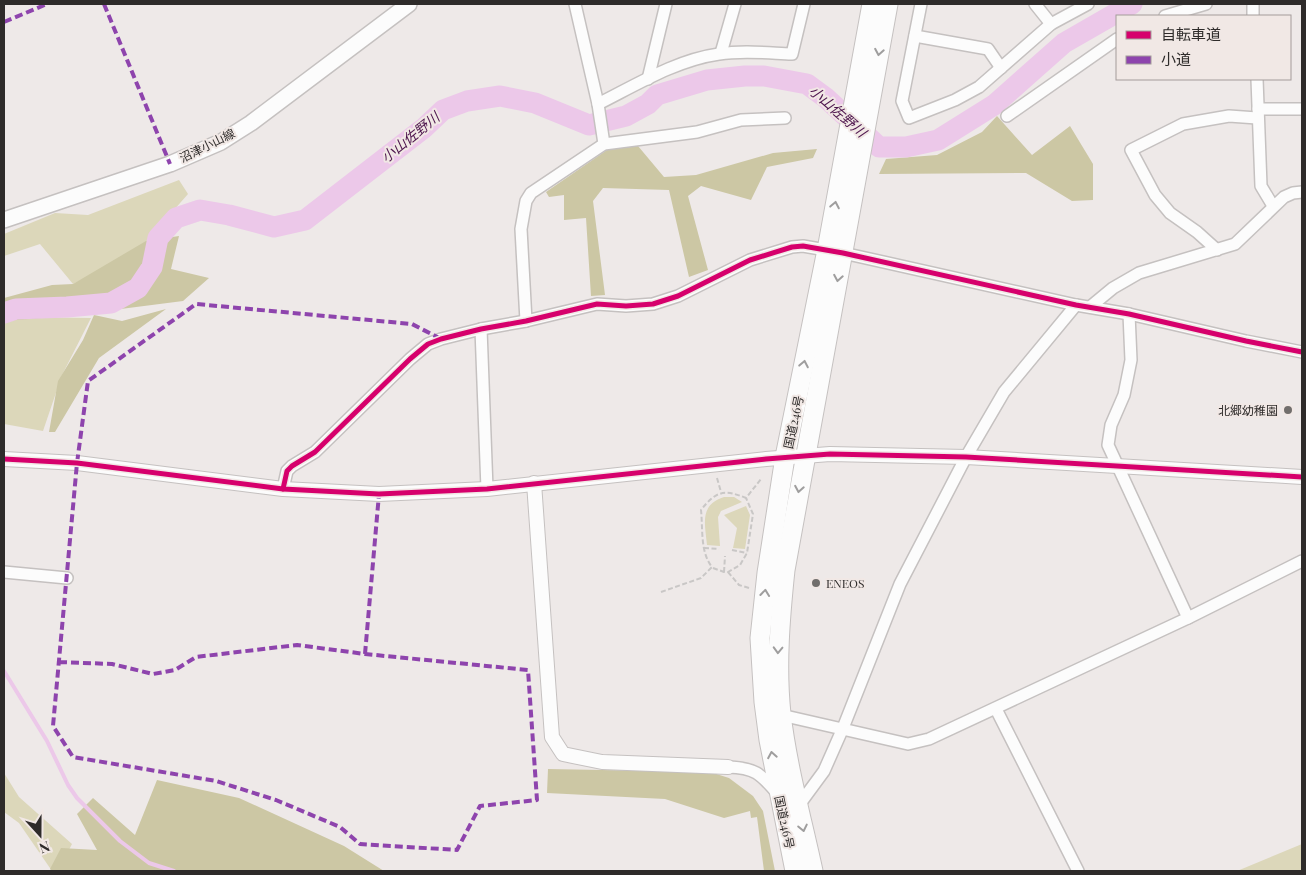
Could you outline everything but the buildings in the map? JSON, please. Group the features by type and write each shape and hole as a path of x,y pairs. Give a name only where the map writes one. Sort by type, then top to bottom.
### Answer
{"highway":[{"name":"国道246号","path":"863,101 872,4"},
{"name":"国道246号","path":"813,871 781,715 778,663 779,626 785,570 805,455 835,251 863,101 888,4"},
{"name":"国道246号","path":"795,871 769,740 764,702 760,638 767,573 785,457 835,251"}],"main road":[{"name":"沼津小山線","path":"4,220 170,164 221,142 257,118 409,4"}],"street":[{"path":"576,4 599,107 604,141"},
{"path":"648,79 666,4"},
{"path":"721,53 735,4"},
{"path":"599,107 648,79 695,59 721,53 792,54 804,4"},
{"path":"921,4 902,101 909,118 955,100 979,87 1051,24 1088,4"},
{"path":"1035,4 1051,24"},
{"path":"1168,15 1206,4"},
{"path":"915,36 988,49 1001,68"},
{"path":"1007,116 1116,40"},
{"path":"1257,80 1261,186 1273,206"},
{"path":"1217,250 1197,232 1170,213 1155,194 1131,150 1183,124 1229,116 1302,110"},
{"path":"526,321 521,229 526,201 531,193 604,141 697,132 742,120 785,118"},
{"path":"1090,307 1113,288 1139,273 1235,244 1284,197 1302,192"},
{"path":"283,490 287,471 315,452 410,359 428,344 481,329 526,321 597,304 626,306 653,304 678,296 750,260 792,247 803,246 835,251 1076,305 1129,314 1302,352"},
{"path":"798,805 824,771 900,584 966,457 1004,392 1076,305"},
{"path":"1129,314 1131,360 1124,395 1111,425 1108,445 1188,618"},
{"path":"481,329 486,489"},
{"path":"4,459 77,463 283,490 379,494 486,489 805,455 966,457 1302,477"},
{"path":"534,483 552,737 563,754 602,762 742,768 756,772 763,777 779,796"},
{"path":"781,715 908,744 929,739 1188,618 1302,562"},
{"path":"4,572 67,578"},
{"path":"996,709 1078,871"}],"path":[{"path":"715,473 721,492"},
{"path":"746,498 761,479"},
{"path":"721,492 734,493 746,498 753,514 747,553 740,565 728,572 724,572 712,567 706,560 702,510 709,500 721,492"},
{"path":"751,530 758,531"},
{"path":"704,548 719,549"},
{"path":"732,550 747,553"},
{"path":"724,572 725,556"},
{"path":"661,592 701,578 712,567"},
{"path":"728,572 739,585 754,589"}],"shaded area":[{"path":"997,116 1032,155 1070,126 1093,164 1093,200 1072,201 1026,173 879,174 886,159 937,155 982,132"},
{"path":"638,146 664,177 696,175 773,153 817,149 813,158 767,167 751,200 701,186 688,196 708,270 689,277 669,190 603,188 593,201 605,295 591,296 586,218 564,220 564,195 549,197 546,192 607,150"},
{"path":"179,180 188,194 136,253 73,284 40,244 4,256 4,234 55,213 88,215"},
{"path":"179,236 171,269 209,278 183,301 66,316 4,321 4,298 52,285 73,284 146,241"},
{"path":"166,309 99,358 55,432 49,432 58,381 83,340 94,315 122,321"},
{"path":"13,317 91,318 62,375 43,431 4,424 4,320"},
{"path":"724,497 734,497 742,502 721,511 718,517 720,546 707,545 705,516 707,510 716,500"},
{"path":"746,506 750,515 745,549 733,548 737,528 724,515"},
{"path":"548,769 710,772 729,778 753,796 763,811 775,871 764,871 757,817 751,818 750,811 724,818 665,799 547,793"},
{"path":"4,773 19,797 72,844 58,871 52,871 19,823 4,812"},
{"path":"157,780 239,798 344,846 384,871 52,871 50,869 61,848 97,850 77,814 93,798 135,835"},
{"path":"1302,844 1302,871 1237,871"}],"waterway":[{"name":"小山佐野川","path":"4,313 16,309 111,303 138,288 152,267 158,238 176,218 200,210 229,215 274,227 305,220 424,128 443,110 467,101 500,96 535,103 589,125 626,116 648,104 657,95 707,80 764,76 807,84 826,98 879,147 906,147 938,140 994,105 1064,43 1132,4"},
{"path":"4,671 47,741 68,785 77,798 120,841 149,863 174,871"}],"marked path":[{"path":"4,22 47,4"},
{"path":"104,4 170,164"},
{"path":"59,662 112,664 153,674 175,670 196,657 297,645 365,654 528,670 537,800 480,806 457,850 360,844 340,827 276,800 216,781 73,757 53,726 77,463 88,381 196,304 412,324 441,339"},
{"path":"365,654 379,494"}],"cycle path":[{"path":"283,489 287,471 315,452 410,359 428,344 481,329 526,321 597,304 626,306 653,304 678,296 750,260 792,247 803,246 843,253 1076,305 1129,314 1302,352"},
{"path":"4,459 77,463 283,489 379,494 487,489 766,459 830,454 966,457 1302,477"}],"place":[{"name":"北郷幼稚園","path":"1288,410"},
{"name":"ENEOS","path":"816,583"}]}
